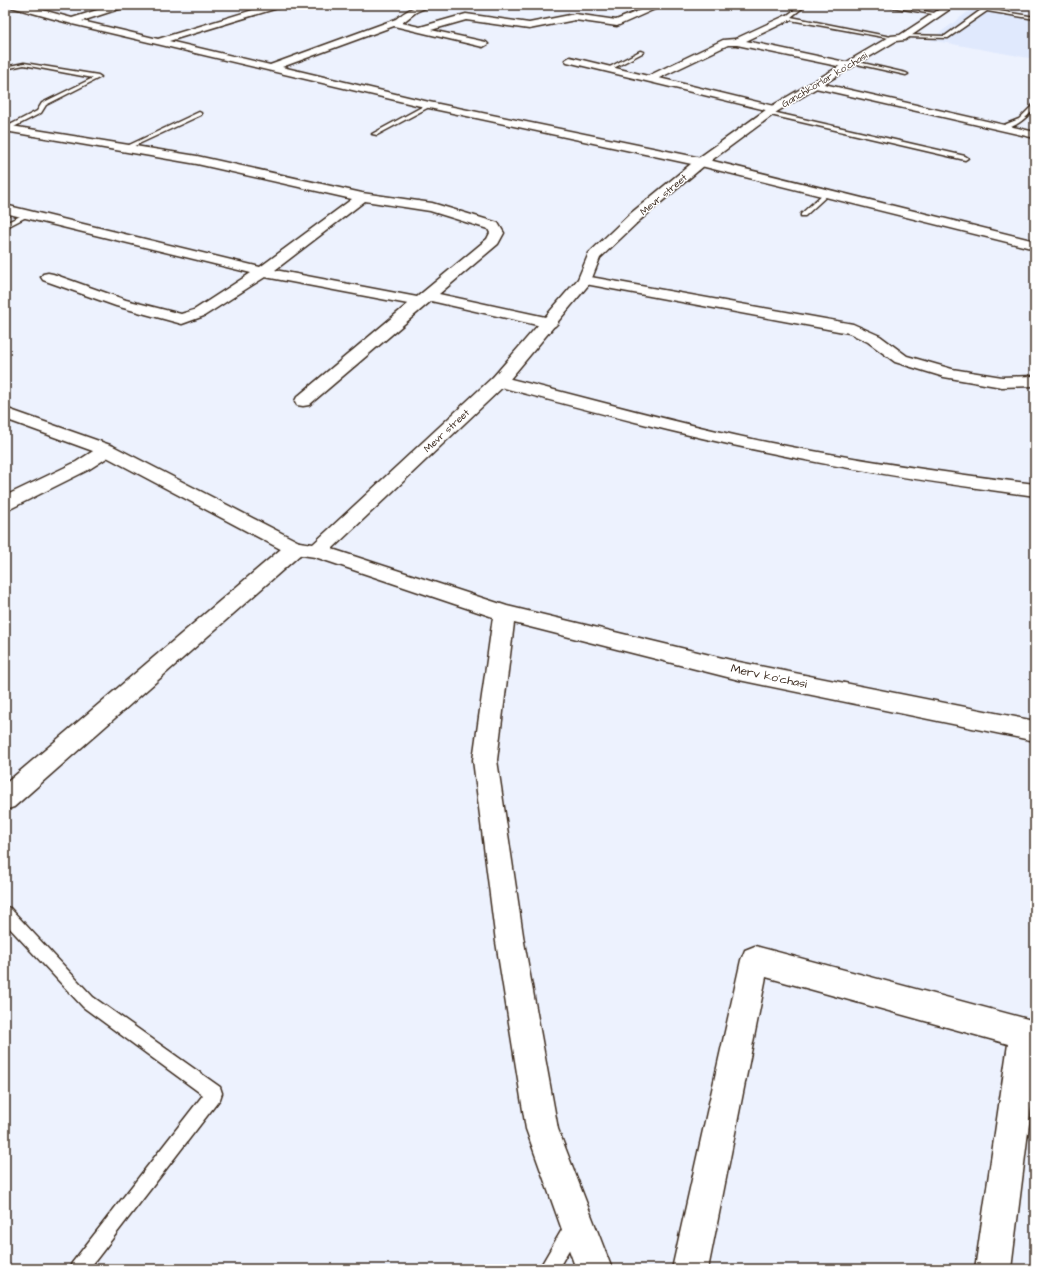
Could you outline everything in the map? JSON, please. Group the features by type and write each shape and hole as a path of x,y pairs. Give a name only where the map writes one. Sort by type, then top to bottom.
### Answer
{"street":[{"path":"14,5 72,21 429,105 701,162 1035,245"},
{"path":"72,21 122,5"},
{"path":"159,41 278,5"},
{"path":"271,68 399,21 413,10 428,5"},
{"path":"552,11 575,17 620,22 660,5"},
{"name":"Ganchkorlar ko'chasi","path":"701,162 771,111 894,38 905,36 952,5"},
{"path":"420,30 461,18 529,26 575,17"},
{"path":"737,42 787,18"},
{"path":"392,23 483,44"},
{"path":"648,79 722,43 737,42 850,63"},
{"path":"570,60 771,111"},
{"path":"815,85 1035,136"},
{"path":"6,128 197,160 362,197 432,206 493,226 497,233 493,241 302,401"},
{"name":"Mevr street","path":"317,552 499,381 550,323 585,280 594,256 635,217 701,162"},
{"path":"48,277 121,303 182,319 199,313 263,272 362,197"},
{"path":"5,209 263,272 424,299 550,323"},
{"path":"585,280 853,329 874,339 901,359 950,374 1002,382 1035,381"},
{"path":"499,381 581,403 766,447 956,480 1035,490"},
{"path":"5,413 107,450 295,548 317,552 504,612 485,760 510,942 542,1129 594,1269"},
{"path":"5,504 82,466 107,450"},
{"path":"5,799 295,548"},
{"name":"Merv ko'chasi","path":"504,612 739,670 1035,731"},
{"path":"690,1269 755,960 1030,1034 993,1269"}],"lane":[{"path":"787,18 804,5"},
{"path":"882,5 938,14"},
{"path":"905,36 946,37 983,11 987,10 1035,18"},
{"path":"787,18 894,38"},
{"path":"608,69 642,52"},
{"path":"850,63 906,74"},
{"path":"5,68 24,64 98,77 44,104 39,112 6,128"},
{"path":"375,134 429,105"},
{"path":"1001,128 1021,120 1035,105"},
{"path":"771,111 965,158"},
{"path":"128,148 199,114"},
{"path":"803,216 827,194"},
{"path":"5,226 27,215"},
{"path":"5,913 88,1002 214,1093 78,1269"},
{"path":"548,1269 576,1221"}],"shaded area":[{"path":"976,6 1035,16 1035,59 930,40"}]}
